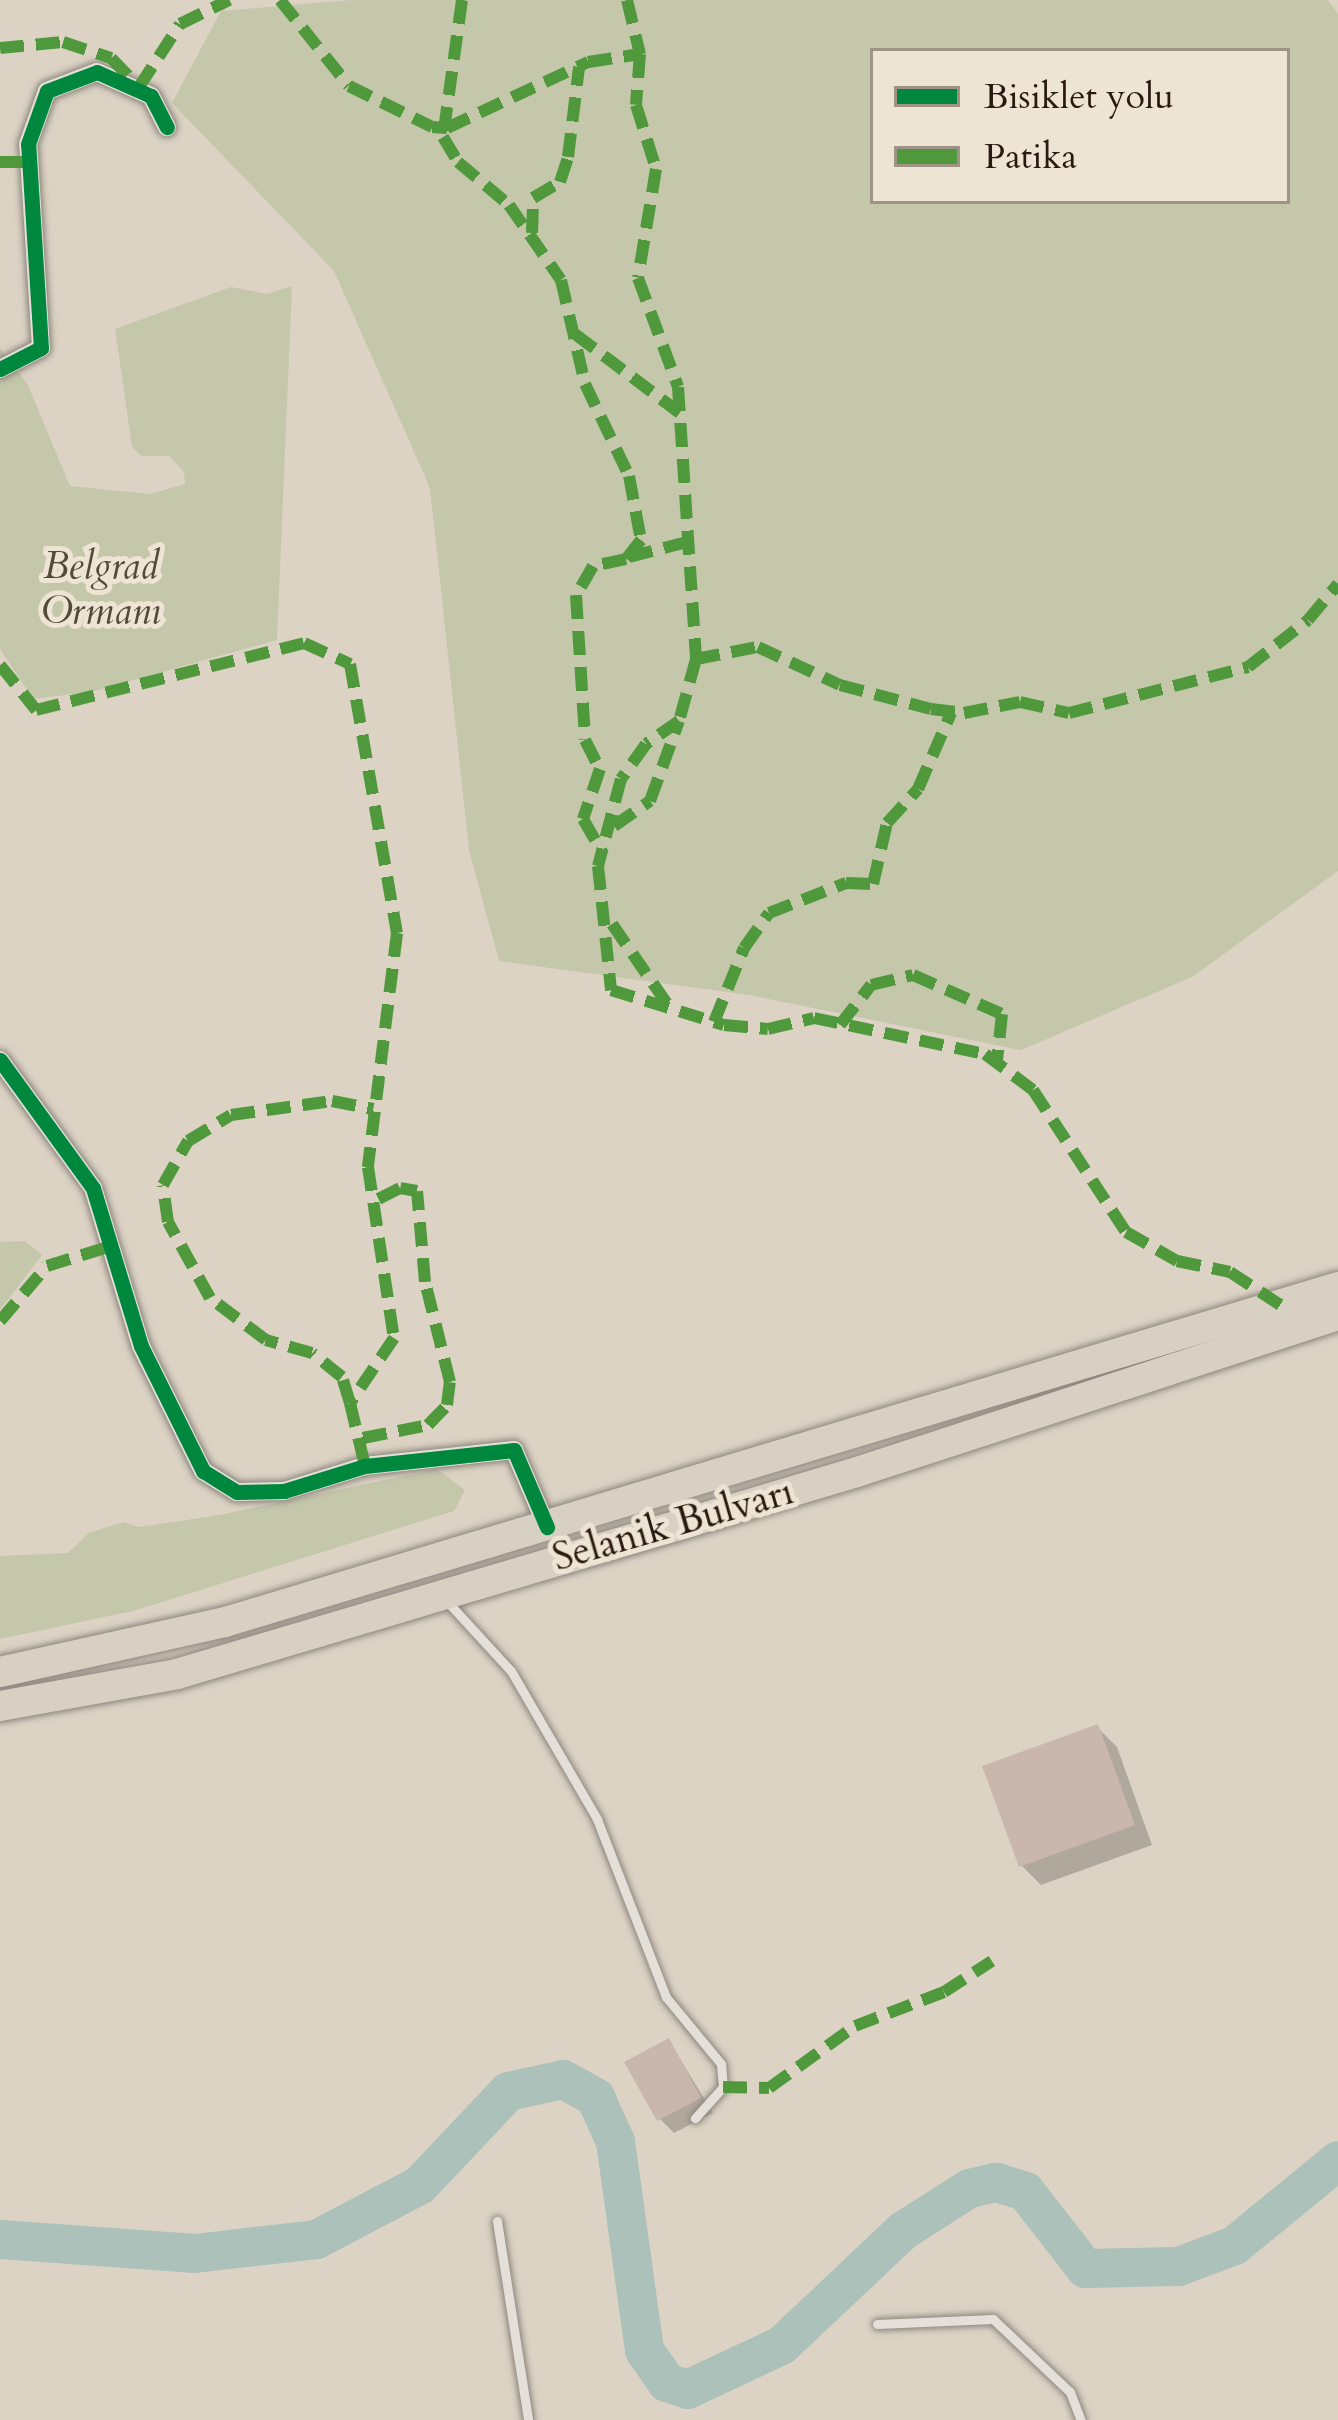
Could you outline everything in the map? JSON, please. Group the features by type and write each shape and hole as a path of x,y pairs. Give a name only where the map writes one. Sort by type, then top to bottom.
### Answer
{"main road":[{"name":"Selanik Bulvarı","path":"0,1672 225,1622 1338,1287"},
{"name":"Selanik Bulvarı","path":"0,1706 177,1674 857,1472 1338,1316"}],"street":[{"path":"0,369 41,348 28,144 47,91 97,72 151,96 167,127"},
{"path":"0,1060 93,1187 141,1346 203,1472 237,1492 284,1491 365,1466 514,1450 547,1527"}],"lane":[{"path":"442,1593 511,1671 597,1820 666,1997 721,2064 723,2087 695,2118"},
{"path":"497,2222 528,2420"},
{"path":"877,2324 993,2319 1070,2392 1081,2420"}],"green space":[{"path":"351,0 1328,0 1338,14 1338,871 1192,977 1021,1050 749,995 499,961 469,850 430,488 334,271 172,103 221,11"},
{"name":"Belgrad Ormanı","path":"292,286 277,640 90,692 33,699 0,649 0,348 27,383 70,486 150,494 185,484 184,472 169,456 141,456 132,447 115,329 231,287 267,294"},
{"path":"25,1241 42,1255 0,1310 0,1242"},
{"path":"437,1469 465,1490 454,1511 133,1611 0,1639 0,1556 68,1553 89,1533 123,1522 139,1527 220,1515"}],"building":[{"path":"1098,1724 1135,1825 1019,1867 982,1766"},
{"path":"669,2038 701,2098 657,2121 624,2062"}],"waterway":[{"path":"0,2239 194,2253 316,2239 419,2185 508,2091 563,2079 595,2097 615,2141 644,2350 666,2382 687,2389 781,2345 903,2230 969,2188 996,2182 1025,2191 1085,2268 1178,2266 1234,2245 1338,2160"}],"marked path":[{"path":"0,48 63,42 111,58 139,87 180,24 229,0"},
{"path":"280,0 349,86 432,127 447,128 588,62 640,54 636,105 656,169 638,278 678,387 696,659 679,721 646,744 621,779 598,866 611,990 724,1025 768,1029 814,1018 985,1054 1033,1090 1126,1232 1177,1261 1230,1272 1282,1306"},
{"path":"462,0 443,137 458,162 509,205 561,280 585,384 629,476 641,540 626,559 593,566 576,595 585,740 600,769 583,819 603,853"},
{"path":"627,0 640,54"},
{"path":"532,233 533,198 560,182 568,157 579,67"},
{"path":"0,162 28,162"},
{"path":"575,334 680,413"},
{"path":"629,557 683,543"},
{"path":"696,659 758,647 840,685 931,709 964,713 1020,702 1069,713 1248,667 1308,620 1338,584"},
{"path":"0,665 36,710 304,643 350,664 397,933 368,1167 394,1338 350,1403 365,1466"},
{"path":"714,1022 744,948 769,913 846,883 873,884 887,823 918,789 951,713"},
{"path":"614,826 650,801 679,721"},
{"path":"612,924 670,1008"},
{"path":"840,1025 871,985 913,975 1002,1014 997,1061"},
{"path":"350,1403 342,1377 312,1353 266,1340 210,1298 168,1222 163,1185 188,1141 231,1115 332,1101 373,1109"},
{"path":"363,1438 428,1425 447,1405 450,1382 425,1282 417,1191 400,1188 374,1201"},
{"path":"0,1321 47,1266 108,1247"},
{"path":"723,2087 769,2088 855,2026 944,1992 992,1961"}],"cycle path":[{"path":"0,369 41,348 28,144 47,91 97,72 151,96 167,127"},
{"path":"0,1060 93,1188 141,1346 203,1471 237,1492 284,1491 365,1466 514,1450 547,1527"}]}
